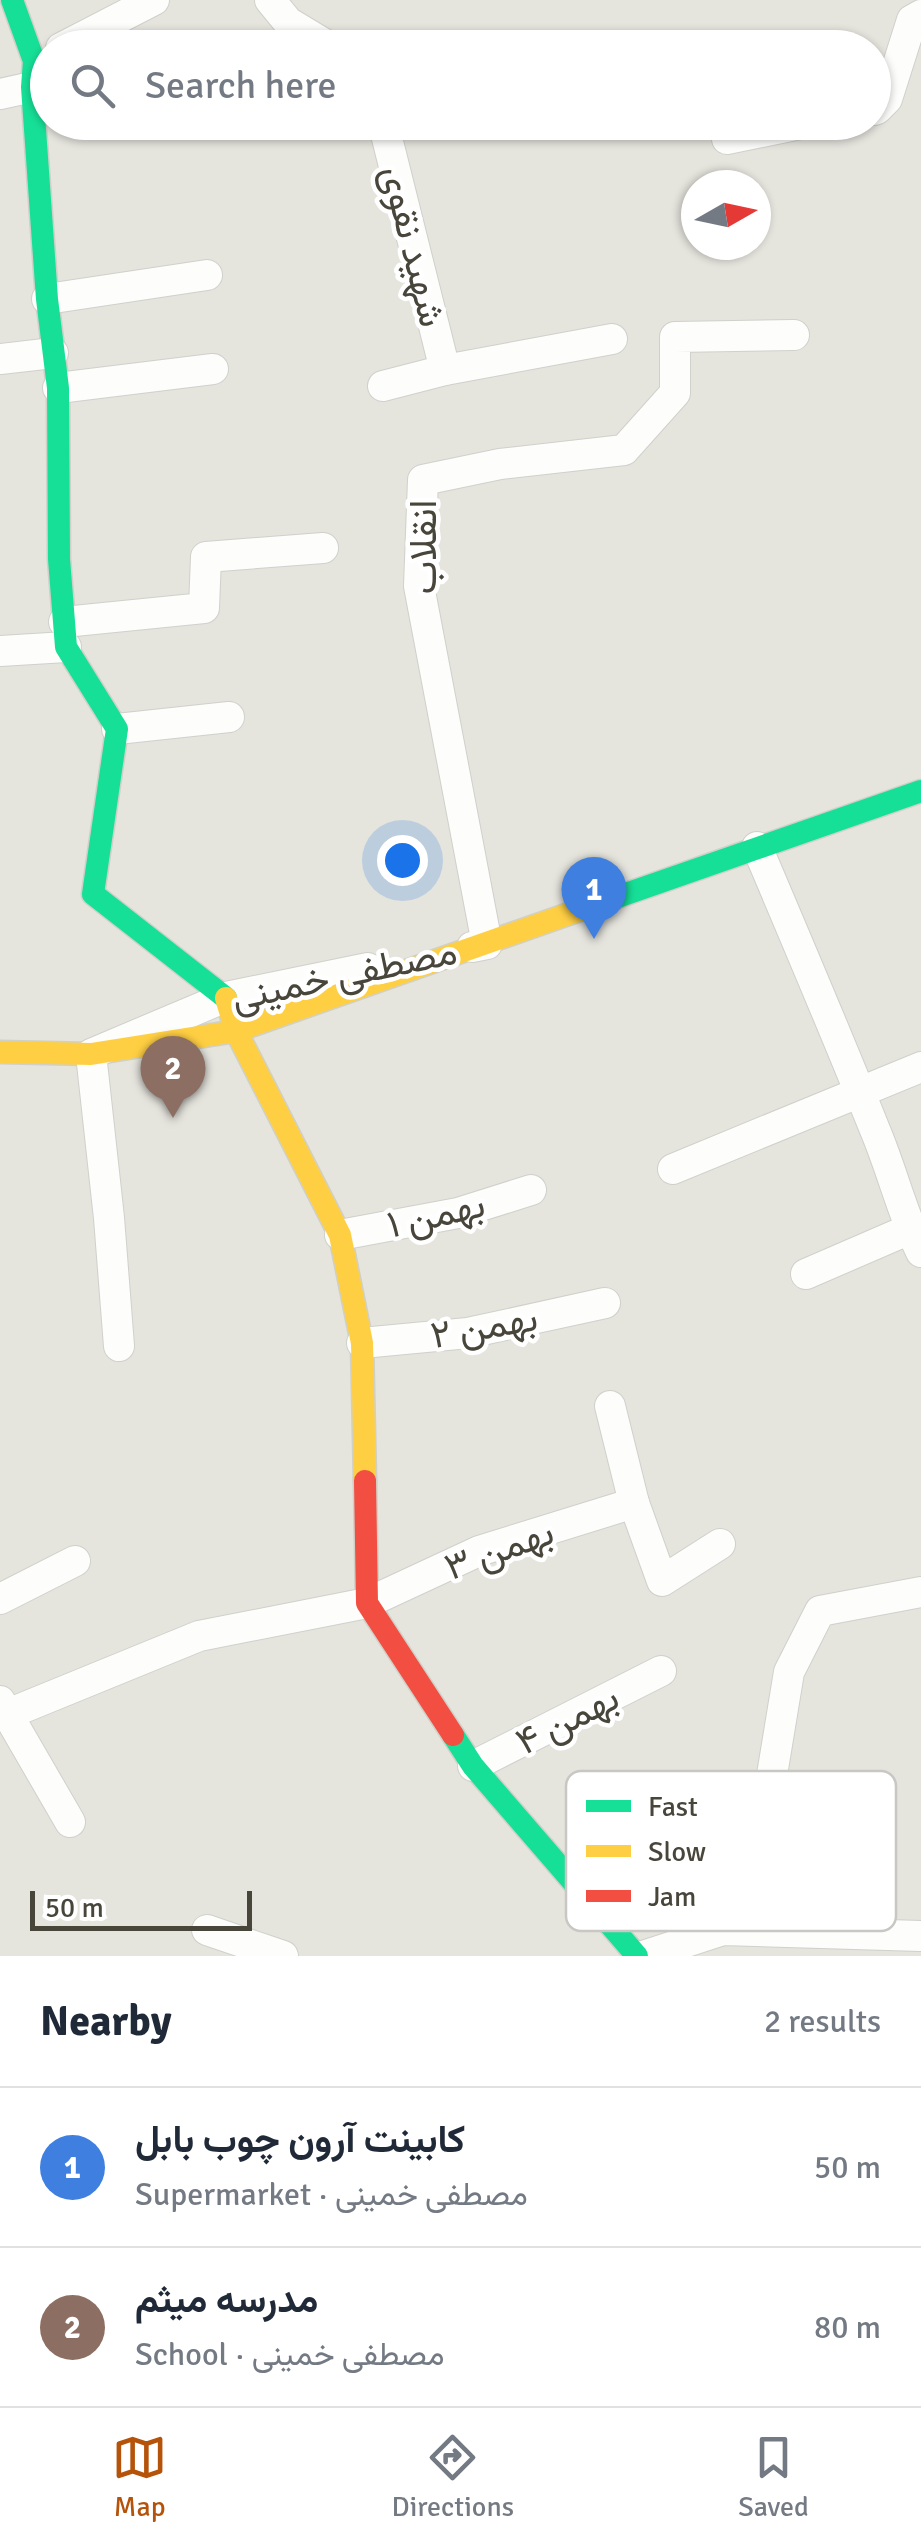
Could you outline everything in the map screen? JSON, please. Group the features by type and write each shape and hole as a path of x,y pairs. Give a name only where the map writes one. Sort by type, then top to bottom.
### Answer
{"street":[{"path":"12,0 30,35"},
{"path":"101,30 154,0"},
{"path":"270,0 288,22 301,30"},
{"path":"891,88 912,20 921,15"},
{"path":"891,48 905,45"},
{"path":"0,94 30,72"},
{"path":"45,140 47,299 58,388 59,559 65,635 117,728 92,894 226,996 236,1032 340,1235 362,1343 366,1603 473,1766 566,1872"},
{"name":"شهید نقوی","path":"388,140 444,370"},
{"path":"47,299 207,275"},
{"name":"انقلاب","path":"487,944 418,586 423,480 500,464 624,450 675,393 675,337 794,335"},
{"path":"383,386 444,370 612,339"},
{"path":"0,359 53,354"},
{"path":"58,388 213,369"},
{"path":"0,651 204,608 206,557 323,548"},
{"path":"117,728 229,717"},
{"name":"مصطفی خمینی","path":"0,1052 91,1054 236,1032 921,791"},
{"path":"757,847 914,1220 806,1274"},
{"name":"مصطفی خمینی","path":"91,1054 226,996 487,944"},
{"path":"91,1054 119,1346"},
{"path":"673,1169 921,1067"},
{"name":"بهمن ۱","path":"340,1235 458,1212 531,1190"},
{"name":"بهمن ۲","path":"362,1343 468,1333 605,1303"},
{"path":"610,1406 634,1503 662,1581 720,1544"},
{"name":"بهمن ۳","path":"4,1708 199,1636 366,1603 479,1551 634,1503"},
{"path":"0,1599 75,1561"},
{"path":"773,1771 789,1672 820,1611 921,1592"},
{"name":"بهمن ۴","path":"473,1766 660,1671"},
{"path":"4,1708 70,1822"},
{"path":"207,1930 284,1956"},
{"path":"618,1931 640,1956 721,1931"},
{"path":"732,1931 859,1946 921,1936"}],"shaded area":[{"path":"0,0 921,0 921,1956 0,1956"}],"traffic: fast":[{"path":"12,0 30,50"},
{"path":"36,140 47,299 58,388 59,559 66,647 117,729 93,894 226,998"},
{"path":"580,910 921,791"},
{"path":"453,1735 473,1766 566,1874"},
{"path":"615,1931 637,1956"}],"traffic: slow":[{"path":"0,1052 91,1054 236,1031 580,910"},
{"path":"226,998 236,1031 340,1235 362,1343 365,1481"}],"traffic: jam":[{"path":"365,1481 367,1603 453,1735"}],"place":[{"name":"کابینت آرون چوب بابل","path":"594,939"},
{"name":"مدرسه میثم","path":"173,1118"}]}
